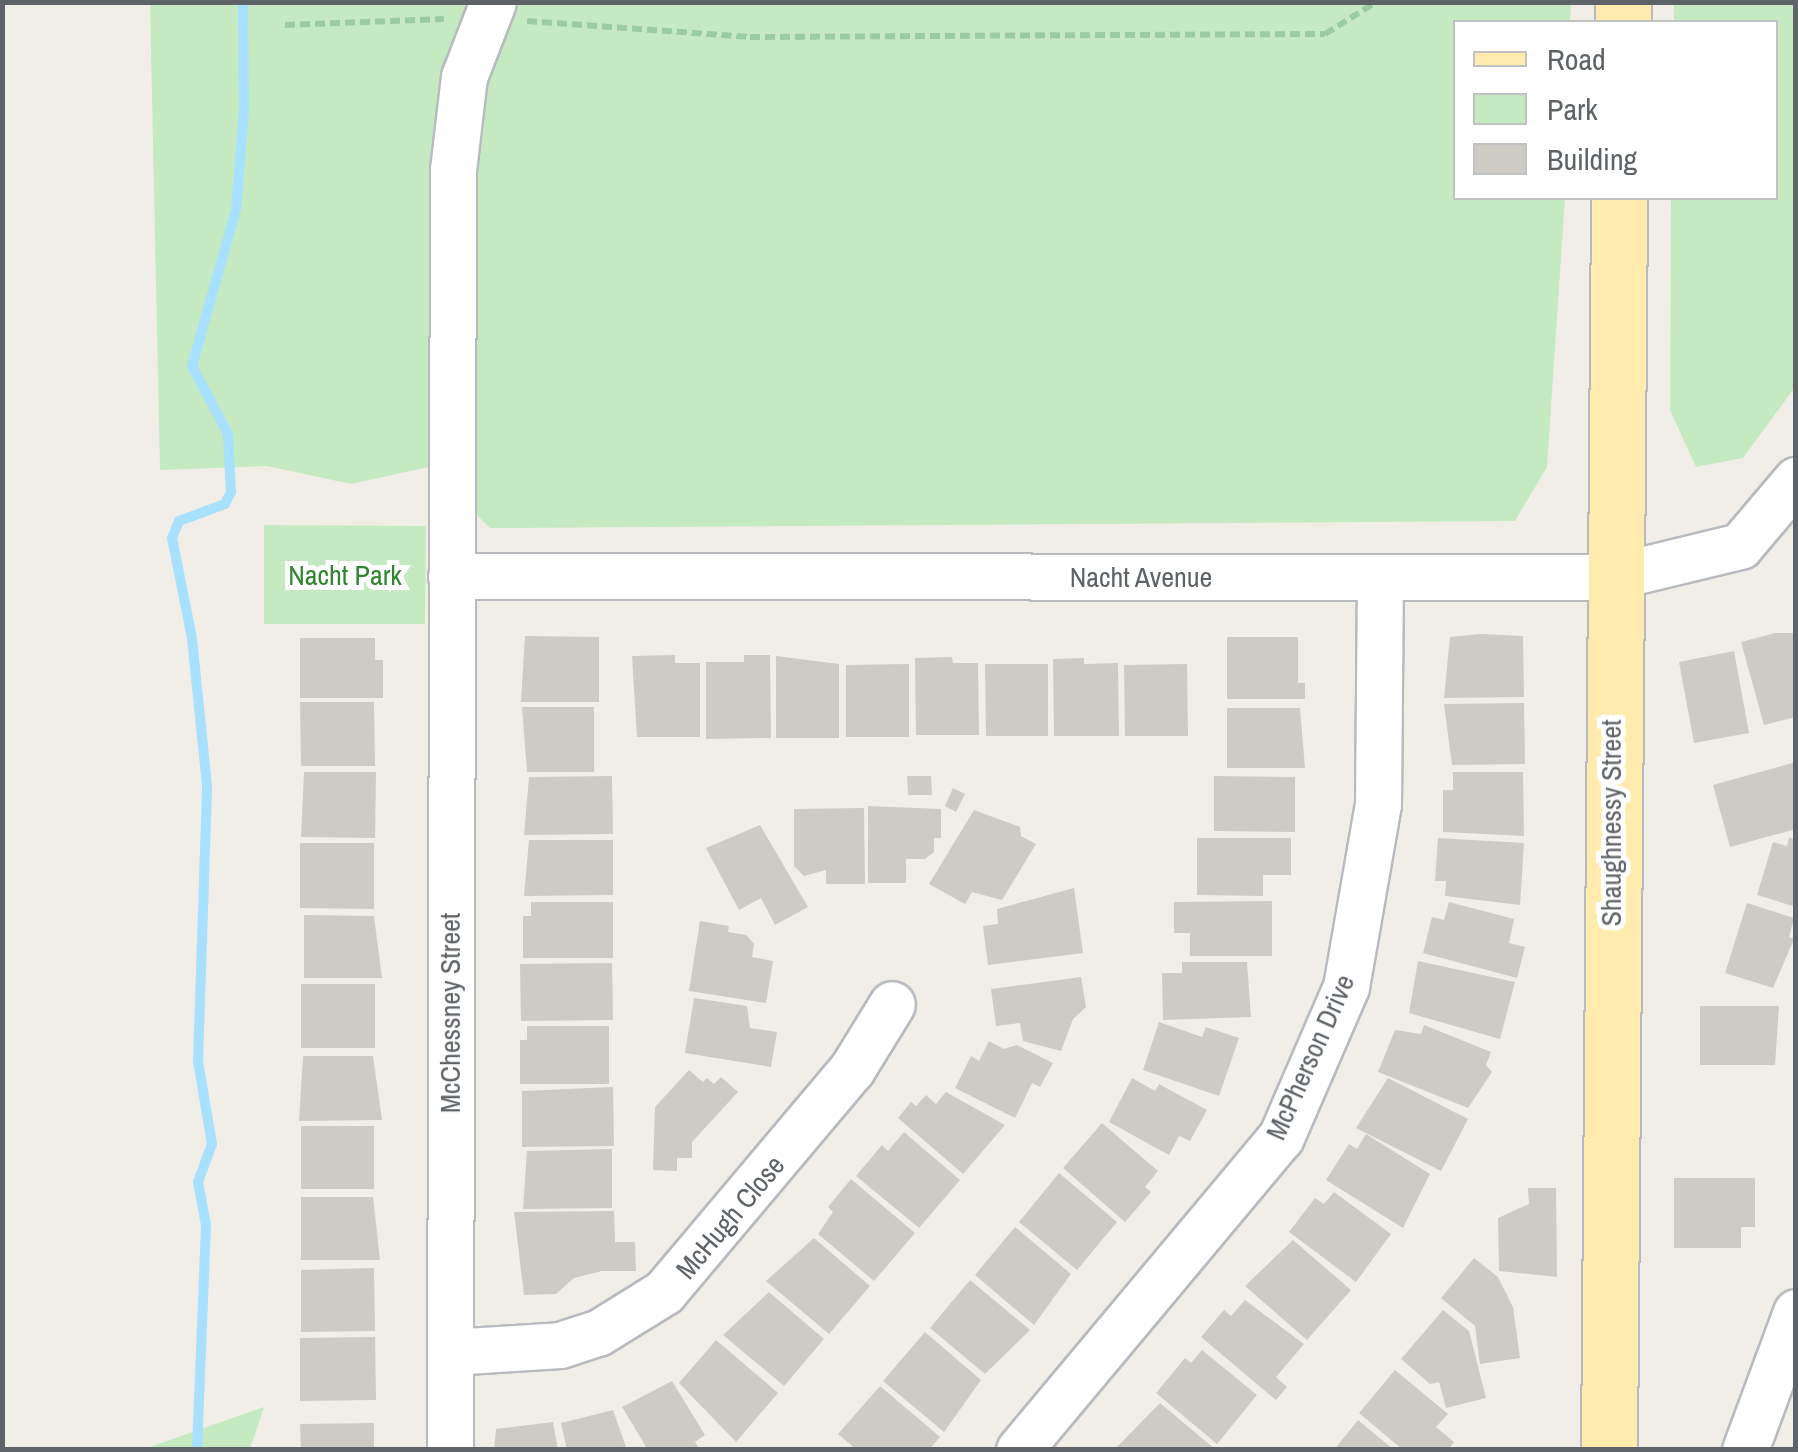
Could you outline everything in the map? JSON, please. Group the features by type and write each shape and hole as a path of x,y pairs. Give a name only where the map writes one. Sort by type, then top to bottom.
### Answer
{"main road":[{"name":"Shaughnessy Street","path":"1609,1450 1612,577 1619,200"}],"street":[{"name":"McChessney Street","path":"450,1450 455,136 464,77 490,10"},
{"name":"Nacht Avenue","path":"451,576 1612,577 1740,546 1796,480"},
{"name":"McPherson Drive","path":"1019,1450 1281,1137 1346,986 1378,804 1380,577"},
{"name":"McHugh Close","path":"450,1352 560,1345 598,1333 664,1292 852,1069 892,1004"},
{"path":"1745,1450 1796,1312"}],"path":[{"path":"285,25 490,10 750,37 1325,34 1376,2"}],"green space":[{"path":"150,3 474,3 433,466 351,484 267,466 160,470"},
{"path":"510,3 1571,3 1570,20 1453,20 1453,200 1565,200 1547,467 1515,521 490,528 476,514 472,408 475,93"},
{"path":"1674,3 1796,3 1795,387 1743,458 1696,467 1670,410 1671,200 1778,200 1778,20 1674,20"},
{"name":"Nacht Park","path":"264,525 426,526 425,624 264,624"},
{"path":"264,1407 250,1449 144,1449"}],"building":[{"path":"1775,633 1794,633 1796,639 1796,717 1764,725 1741,642"},
{"path":"525,636 599,637 599,702 521,702"},
{"path":"1523,636 1524,697 1444,698 1450,637"},
{"path":"1227,637 1298,637 1298,683 1305,683 1305,699 1227,699"},
{"path":"300,638 375,638 375,660 383,660 383,698 300,698"},
{"path":"1734,651 1749,733 1694,743 1679,662"},
{"path":"675,655 675,663 700,663 700,737 637,737 632,656"},
{"path":"744,655 770,655 771,738 706,739 706,662 744,662"},
{"path":"776,656 839,664 839,738 776,738"},
{"path":"952,657 953,663 978,663 979,735 916,735 915,658"},
{"path":"1084,658 1084,664 1118,663 1119,736 1054,736 1053,659"},
{"path":"909,664 909,737 846,737 846,665"},
{"path":"985,664 1048,664 1048,736 986,736"},
{"path":"1187,664 1188,736 1125,736 1124,665"},
{"path":"300,702 374,702 375,766 301,766"},
{"path":"1524,703 1525,764 1452,765 1444,704"},
{"path":"522,707 594,707 594,772 527,772"},
{"path":"1227,708 1300,708 1305,768 1227,768"},
{"path":"1796,762 1796,829 1730,847 1713,785"},
{"path":"304,772 376,772 375,838 301,837"},
{"path":"1453,772 1523,772 1524,836 1443,832 1443,790 1453,790"},
{"path":"612,776 613,834 524,835 529,777"},
{"path":"907,776 931,776 932,795 908,795"},
{"path":"1214,776 1295,777 1295,832 1214,831"},
{"path":"953,788 965,794 956,812 945,806"},
{"path":"868,806 941,809 941,838 934,838 934,852 925,859 906,859 906,883 868,883"},
{"path":"864,808 865,884 826,884 826,870 804,876 794,866 794,809"},
{"path":"974,810 1020,827 1021,836 1036,844 1002,900 972,892 965,904 929,884"},
{"path":"760,825 808,907 775,925 761,898 739,910 706,848"},
{"path":"1197,838 1291,838 1291,875 1263,875 1263,896 1197,895"},
{"path":"1438,838 1524,843 1520,905 1445,896 1446,881 1435,881"},
{"path":"1789,838 1796,839 1796,907 1757,895 1773,842 1787,846"},
{"path":"529,840 613,840 613,895 524,896"},
{"path":"300,843 374,843 374,909 300,908"},
{"path":"1074,888 1083,953 988,965 983,926 998,924 997,909"},
{"path":"1272,901 1272,956 1190,956 1190,933 1174,933 1174,902"},
{"path":"531,902 613,902 613,958 523,958 523,916 531,916"},
{"path":"1449,902 1514,919 1509,943 1525,947 1517,978 1423,953 1432,917 1444,920"},
{"path":"1747,903 1794,918 1789,937 1794,939 1773,988 1725,973"},
{"path":"304,915 374,916 382,978 304,978"},
{"path":"700,921 729,926 728,932 746,935 754,944 752,957 773,961 766,1003 689,991"},
{"path":"1418,961 1515,982 1500,1039 1409,1013"},
{"path":"1182,962 1247,962 1251,1017 1163,1020 1162,973 1182,973"},
{"path":"612,963 613,1020 521,1021 520,964"},
{"path":"1081,977 1086,1007 1073,1019 1061,1051 1023,1041 1020,1023 996,1026 991,989"},
{"path":"301,984 375,984 375,1048 301,1048"},
{"path":"694,998 747,1006 750,1028 777,1032 771,1067 685,1053"},
{"path":"1700,1006 1779,1006 1775,1065 1700,1065"},
{"path":"1159,1022 1202,1037 1206,1027 1239,1038 1219,1096 1143,1070"},
{"path":"1424,1025 1491,1052 1486,1065 1492,1072 1468,1108 1378,1072 1395,1030 1421,1034"},
{"path":"527,1026 609,1026 609,1084 520,1084 520,1040 527,1040"},
{"path":"989,1041 1004,1049 1017,1045 1053,1063 1040,1087 1032,1083 1015,1118 955,1088 971,1056 979,1061"},
{"path":"303,1056 373,1056 382,1120 299,1121"},
{"path":"689,1070 703,1082 707,1078 714,1084 721,1077 738,1092 692,1142 692,1158 677,1158 677,1171 653,1170 655,1107"},
{"path":"1132,1078 1155,1091 1159,1084 1207,1110 1190,1141 1179,1136 1169,1155 1109,1122"},
{"path":"1388,1078 1468,1119 1441,1171 1356,1128"},
{"path":"613,1087 614,1146 522,1147 522,1091"},
{"path":"946,1092 1005,1125 963,1174 898,1118 911,1102 916,1106 926,1095 936,1104"},
{"path":"1102,1123 1158,1171 1145,1187 1151,1192 1125,1222 1063,1168"},
{"path":"301,1126 374,1126 374,1189 301,1189"},
{"path":"904,1132 960,1180 919,1228 856,1176 882,1145 888,1151"},
{"path":"1366,1134 1430,1174 1403,1228 1326,1180 1349,1144 1357,1149"},
{"path":"612,1149 612,1208 523,1209 527,1151"},
{"path":"1059,1173 1117,1222 1077,1270 1019,1222"},
{"path":"1674,1178 1755,1178 1755,1227 1741,1227 1741,1248 1674,1248"},
{"path":"851,1179 915,1233 874,1281 818,1234 833,1212 828,1207"},
{"path":"1528,1188 1556,1188 1557,1277 1499,1271 1498,1218 1529,1204"},
{"path":"1334,1192 1391,1234 1356,1282 1289,1232 1315,1198 1324,1204"},
{"path":"301,1197 373,1197 380,1260 301,1260"},
{"path":"614,1211 615,1242 635,1242 636,1271 602,1271 574,1278 556,1294 524,1295 514,1212"},
{"path":"1015,1227 1071,1274 1034,1325 975,1275"},
{"path":"814,1238 870,1286 829,1334 766,1281"},
{"path":"1293,1240 1351,1290 1307,1340 1245,1286"},
{"path":"1474,1258 1498,1277 1513,1307 1520,1358 1480,1364 1475,1326 1441,1298"},
{"path":"374,1268 375,1331 301,1332 301,1270"},
{"path":"970,1280 1030,1330 985,1374 930,1328"},
{"path":"769,1292 824,1339 784,1386 723,1335"},
{"path":"1245,1300 1304,1344 1276,1377 1287,1387 1276,1400 1201,1337 1224,1310 1231,1316"},
{"path":"1443,1310 1469,1331 1486,1398 1446,1408 1439,1382 1430,1384 1401,1359"},
{"path":"925,1332 981,1380 944,1432 883,1381"},
{"path":"375,1337 376,1400 300,1401 300,1338"},
{"path":"716,1340 778,1393 736,1442 679,1383"},
{"path":"1202,1350 1257,1395 1217,1444 1156,1393 1185,1358 1191,1363"},
{"path":"1395,1370 1448,1414 1436,1427 1454,1442 1448,1450 1403,1450 1359,1413"},
{"path":"672,1381 705,1435 695,1442 700,1450 648,1450 622,1407"},
{"path":"880,1386 940,1437 929,1450 857,1450 838,1434"},
{"path":"1160,1403 1216,1450 1114,1450"},
{"path":"613,1410 627,1450 567,1450 561,1423"},
{"path":"1358,1420 1394,1450 1334,1450"},
{"path":"553,1422 558,1450 494,1450 496,1429"},
{"path":"374,1423 374,1450 301,1450 300,1424"}],"waterway":[{"path":"197,1450 206,1225 198,1182 212,1144 198,1061 207,786 192,638 172,538 179,521 225,504 231,492 228,434 192,366 236,209 244,111 243,2"}]}
